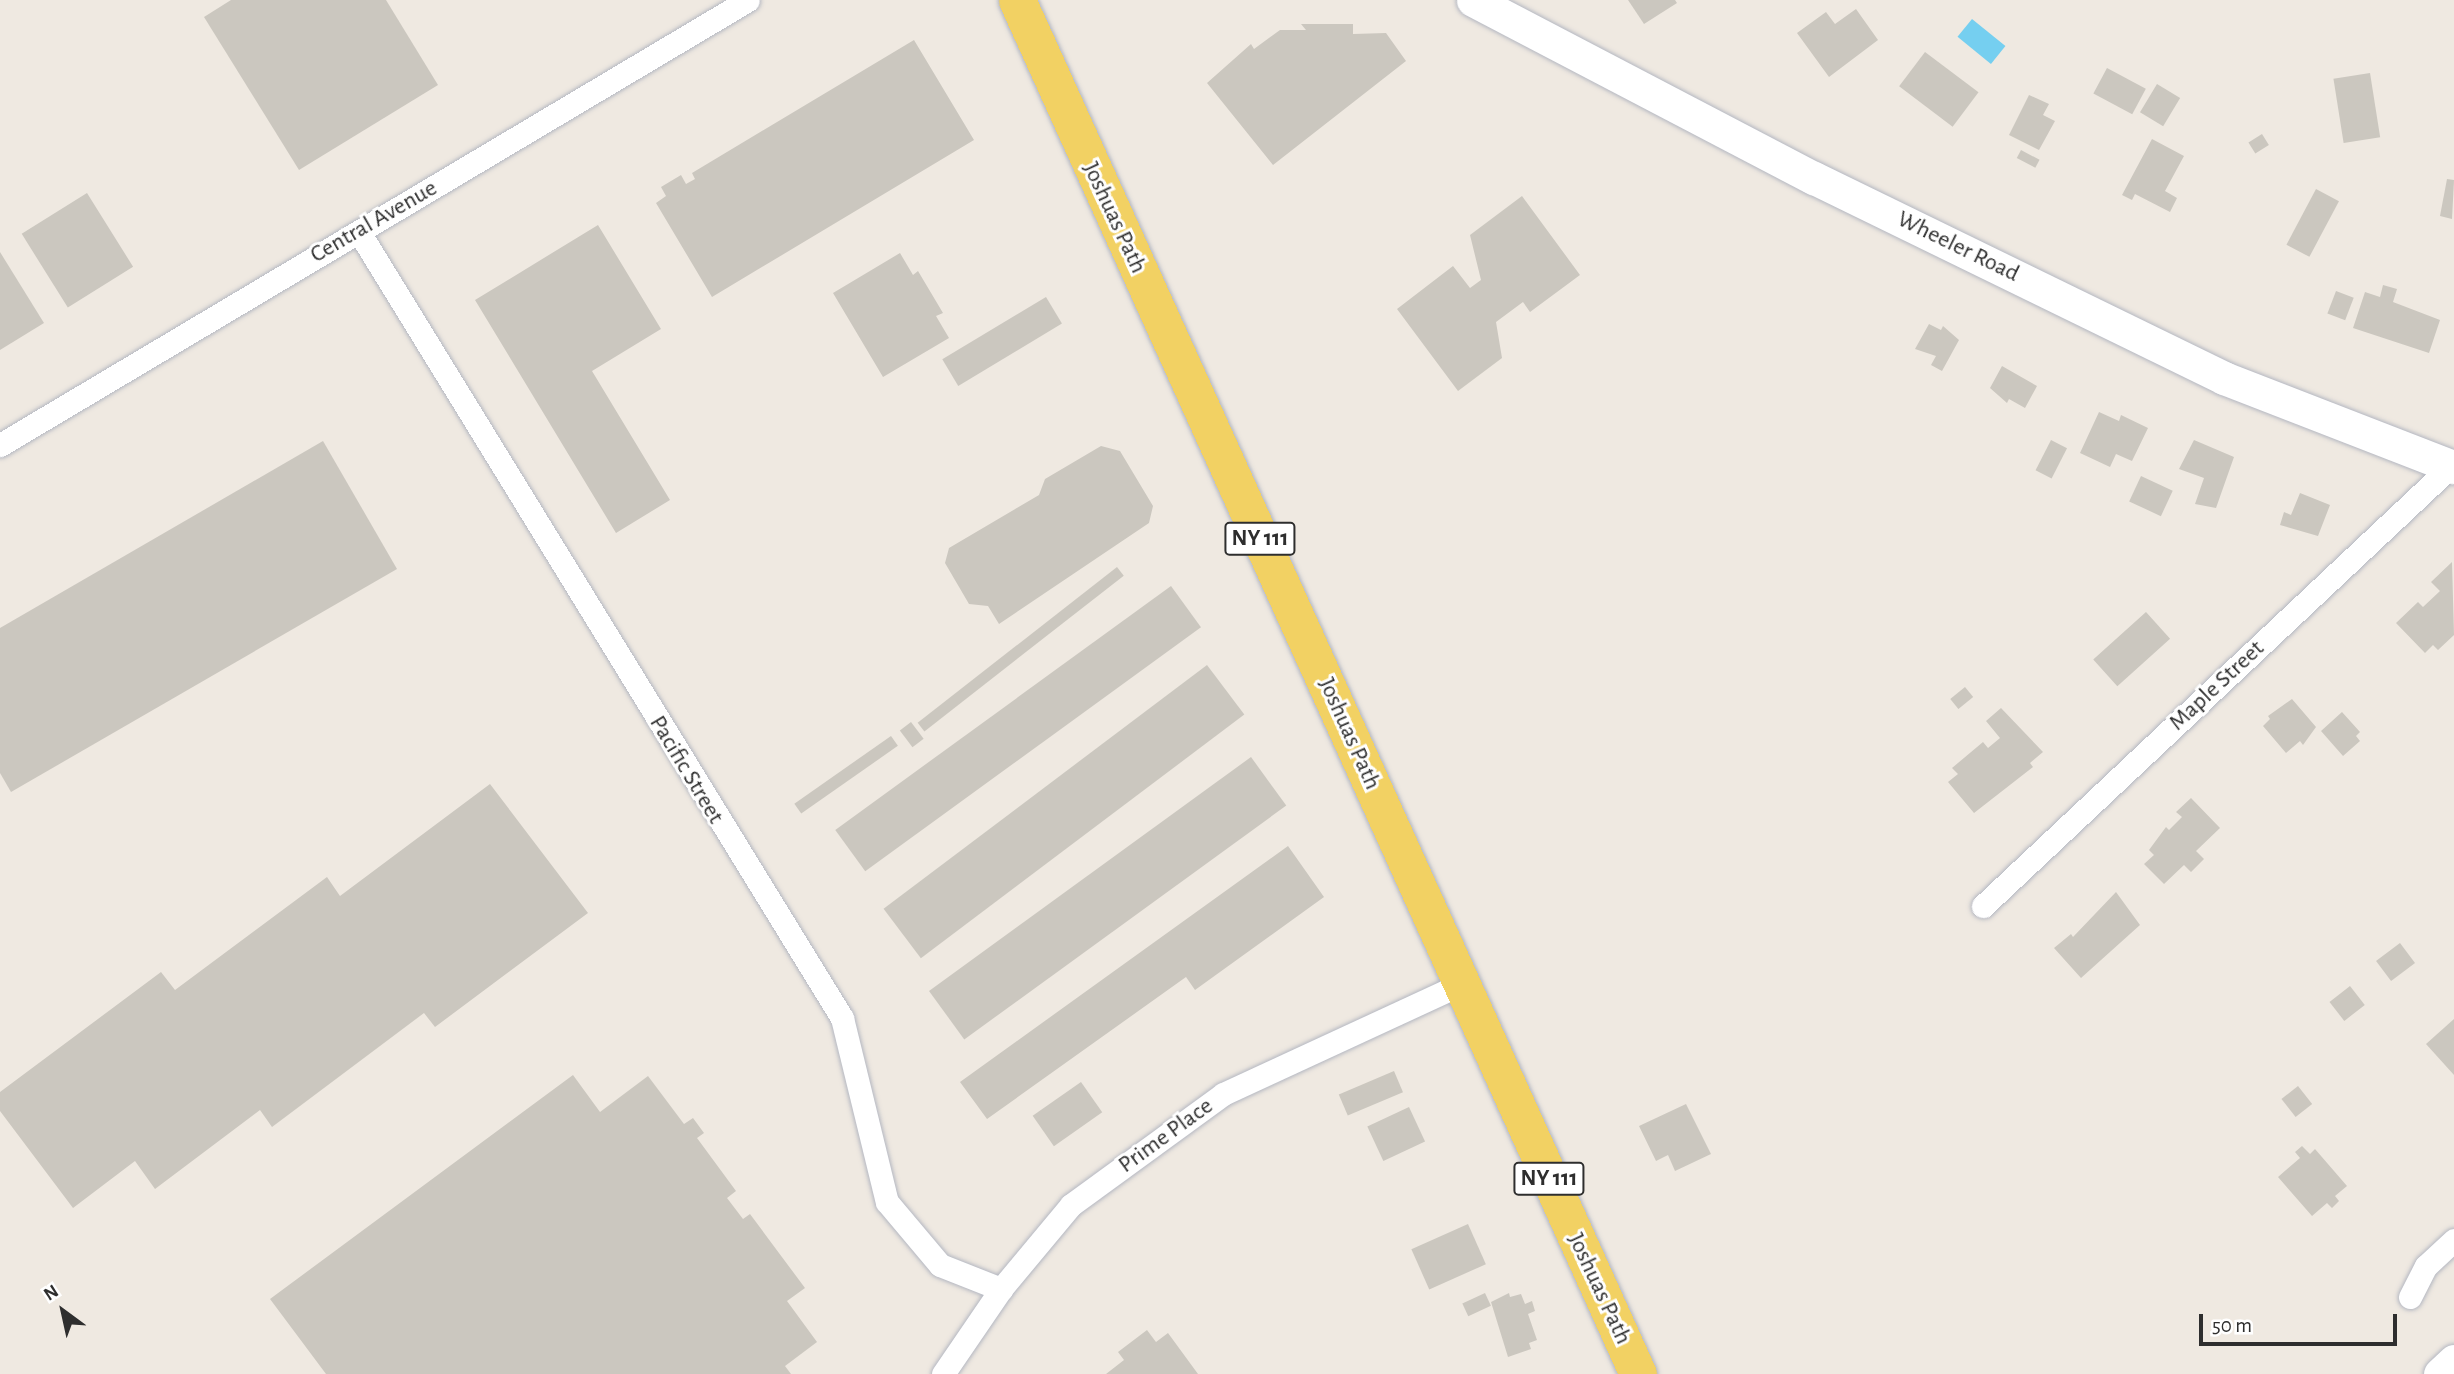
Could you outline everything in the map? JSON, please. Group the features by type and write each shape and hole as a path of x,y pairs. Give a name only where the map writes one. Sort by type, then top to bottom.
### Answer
{"main road":[{"name":"Joshuas Path","path":"1001,0 1057,95"},
{"name":"Joshuas Path","path":"1017,0 1057,95 1459,985 1638,1374"},
{"name":"Wheeler Road","path":"1474,0 1814,178 2224,378 2453,467"},
{"path":"2440,1374 2454,1361"}],"street":[{"name":"Central Avenue","path":"0,445 748,0"},
{"name":"Pacific Street","path":"359,232 842,1018 887,1202 940,1265 1001,1289"},
{"name":"Maple Street","path":"1983,905 2453,467"},
{"name":"Prime Place","path":"943,1374 1001,1289 1070,1205 1223,1094 1459,985"},
{"path":"2410,1297 2426,1266 2454,1240"}],"water":[{"path":"1972,19 2005,46 1991,64 1958,37"}],"building":[{"path":"231,0 386,0 438,85 299,170 204,17"},
{"path":"1628,0 1675,0 1677,3 1644,24"},
{"path":"1856,9 1878,40 1829,77 1797,33 1826,12 1835,24"},
{"path":"1301,24 1353,24 1353,34 1386,33 1406,61 1273,165 1207,83 1251,44 1254,49 1280,30 1306,30"},
{"path":"914,40 974,140 712,297 656,203 666,196 661,187 681,175 686,184 695,179 692,173"},
{"path":"1925,52 1979,92 1953,127 1899,86"},
{"path":"2107,68 2146,89 2132,114 2093,94"},
{"path":"2370,73 2380,137 2344,143 2333,79"},
{"path":"2157,84 2180,98 2163,126 2140,112"},
{"path":"2029,95 2049,104 2043,115 2055,121 2039,150 2009,135"},
{"path":"2262,134 2269,145 2255,154 2248,142"},
{"path":"2152,139 2184,156 2165,191 2177,198 2170,212 2135,194 2132,200 2122,195"},
{"path":"2021,150 2040,160 2035,168 2017,158"},
{"path":"2447,179 2454,180 2452,219 2440,216"},
{"path":"2316,189 2339,201 2309,257 2286,245"},
{"path":"87,193 133,267 68,308 22,234"},
{"path":"1522,196 1580,275 1530,312 1523,302 1496,322 1502,358 1458,391 1397,309 1453,266 1470,288 1481,280 1470,235"},
{"path":"598,225 661,329 592,371 670,500 616,533 475,300"},
{"path":"0,252 44,323 0,350"},
{"path":"900,253 913,275 918,271 943,313 936,316 949,338 883,377 833,293"},
{"path":"2383,285 2397,289 2393,302 2440,320 2429,353 2353,328 2365,292 2380,297"},
{"path":"2336,291 2354,298 2345,320 2327,313"},
{"path":"1046,297 1062,324 958,386 942,359"},
{"path":"1929,324 1941,330 1943,326 1959,340 1942,371 1931,365 1936,356 1915,349"},
{"path":"2002,366 2037,386 2025,408 2009,399 2007,403 1990,388"},
{"path":"2099,412 2119,421 2121,415 2148,428 2132,461 2116,454 2110,467 2080,453"},
{"path":"2051,440 2067,448 2052,478 2036,470"},
{"path":"2194,440 2234,457 2216,508 2195,504 2204,478 2179,469"},
{"path":"323,441 397,569 11,792 0,773 0,628"},
{"path":"1101,446 1120,451 1153,506 1149,523 999,624 988,606 969,604 945,563 949,548 1039,495 1045,479"},
{"path":"2141,476 2173,491 2161,516 2129,501"},
{"path":"2300,493 2330,505 2318,536 2280,525 2284,512 2291,515"},
{"path":"2452,562 2454,635 2438,650 2433,645 2425,653 2396,623 2418,602 2423,607 2440,591 2431,582"},
{"path":"1117,567 1124,576 924,731 918,723"},
{"path":"1171,586 1201,627 865,871 835,830"},
{"path":"2146,612 2170,639 2117,686 2093,660"},
{"path":"1207,665 1244,715 921,958 884,909"},
{"path":"1965,687 1973,697 1958,709 1950,699"},
{"path":"2292,699 2316,727 2303,745 2300,741 2286,753 2263,726 2270,719 2268,716"},
{"path":"2001,708 2043,752 2030,763 2033,767 1974,813 1948,782 1958,774 1952,768 1983,742 1988,748 2000,738 1986,721"},
{"path":"2342,712 2360,732 2356,736 2360,741 2343,756 2321,731"},
{"path":"911,722 924,739 912,747 900,730"},
{"path":"891,736 898,746 801,814 794,804"},
{"path":"1251,757 1286,806 964,1039 929,991"},
{"path":"490,784 588,913 435,1027 424,1013 272,1127 260,1110 155,1189 135,1161 73,1208 0,1111 0,1092 161,972 175,990 327,877 340,896"},
{"path":"2191,798 2220,828 2196,851 2204,859 2191,872 2184,865 2164,884 2144,864 2154,855 2149,850 2166,827 2169,830 2182,817 2176,812"},
{"path":"1288,846 1324,897 1195,990 1186,977 987,1119 960,1082"},
{"path":"2116,892 2140,925 2081,978 2054,948 2071,934 2073,937"},
{"path":"2400,943 2415,963 2391,981 2376,961"},
{"path":"2350,986 2365,1005 2344,1021 2330,1002"},
{"path":"2454,1019 2454,1075 2426,1044"},
{"path":"1394,1071 1403,1092 1348,1116 1339,1094"},
{"path":"573,1075 600,1112 648,1076 684,1124 693,1118 704,1133 697,1138 736,1191 727,1198 743,1219 750,1214 805,1288 787,1301 817,1342 785,1366 791,1374 326,1374 270,1299"},
{"path":"1081,1082 1102,1112 1054,1146 1033,1116"},
{"path":"2298,1086 2312,1104 2296,1117 2281,1099"},
{"path":"1686,1104 1711,1154 1675,1171 1668,1155 1656,1161 1639,1126"},
{"path":"1409,1107 1425,1141 1383,1161 1367,1126"},
{"path":"2302,1146 2310,1154 2315,1149 2347,1186 2335,1196 2339,1201 2332,1208 2327,1203 2312,1216 2278,1177 2300,1158 2295,1152"},
{"path":"1468,1224 1486,1264 1429,1289 1411,1249"},
{"path":"1485,1293 1491,1306 1468,1316 1462,1304"},
{"path":"1509,1293 1510,1297 1521,1294 1525,1304 1532,1301 1535,1311 1528,1314 1537,1340 1529,1343 1531,1349 1508,1357 1491,1302"},
{"path":"1147,1330 1156,1342 1168,1333 1198,1374 1106,1374 1124,1360 1118,1352"}]}
